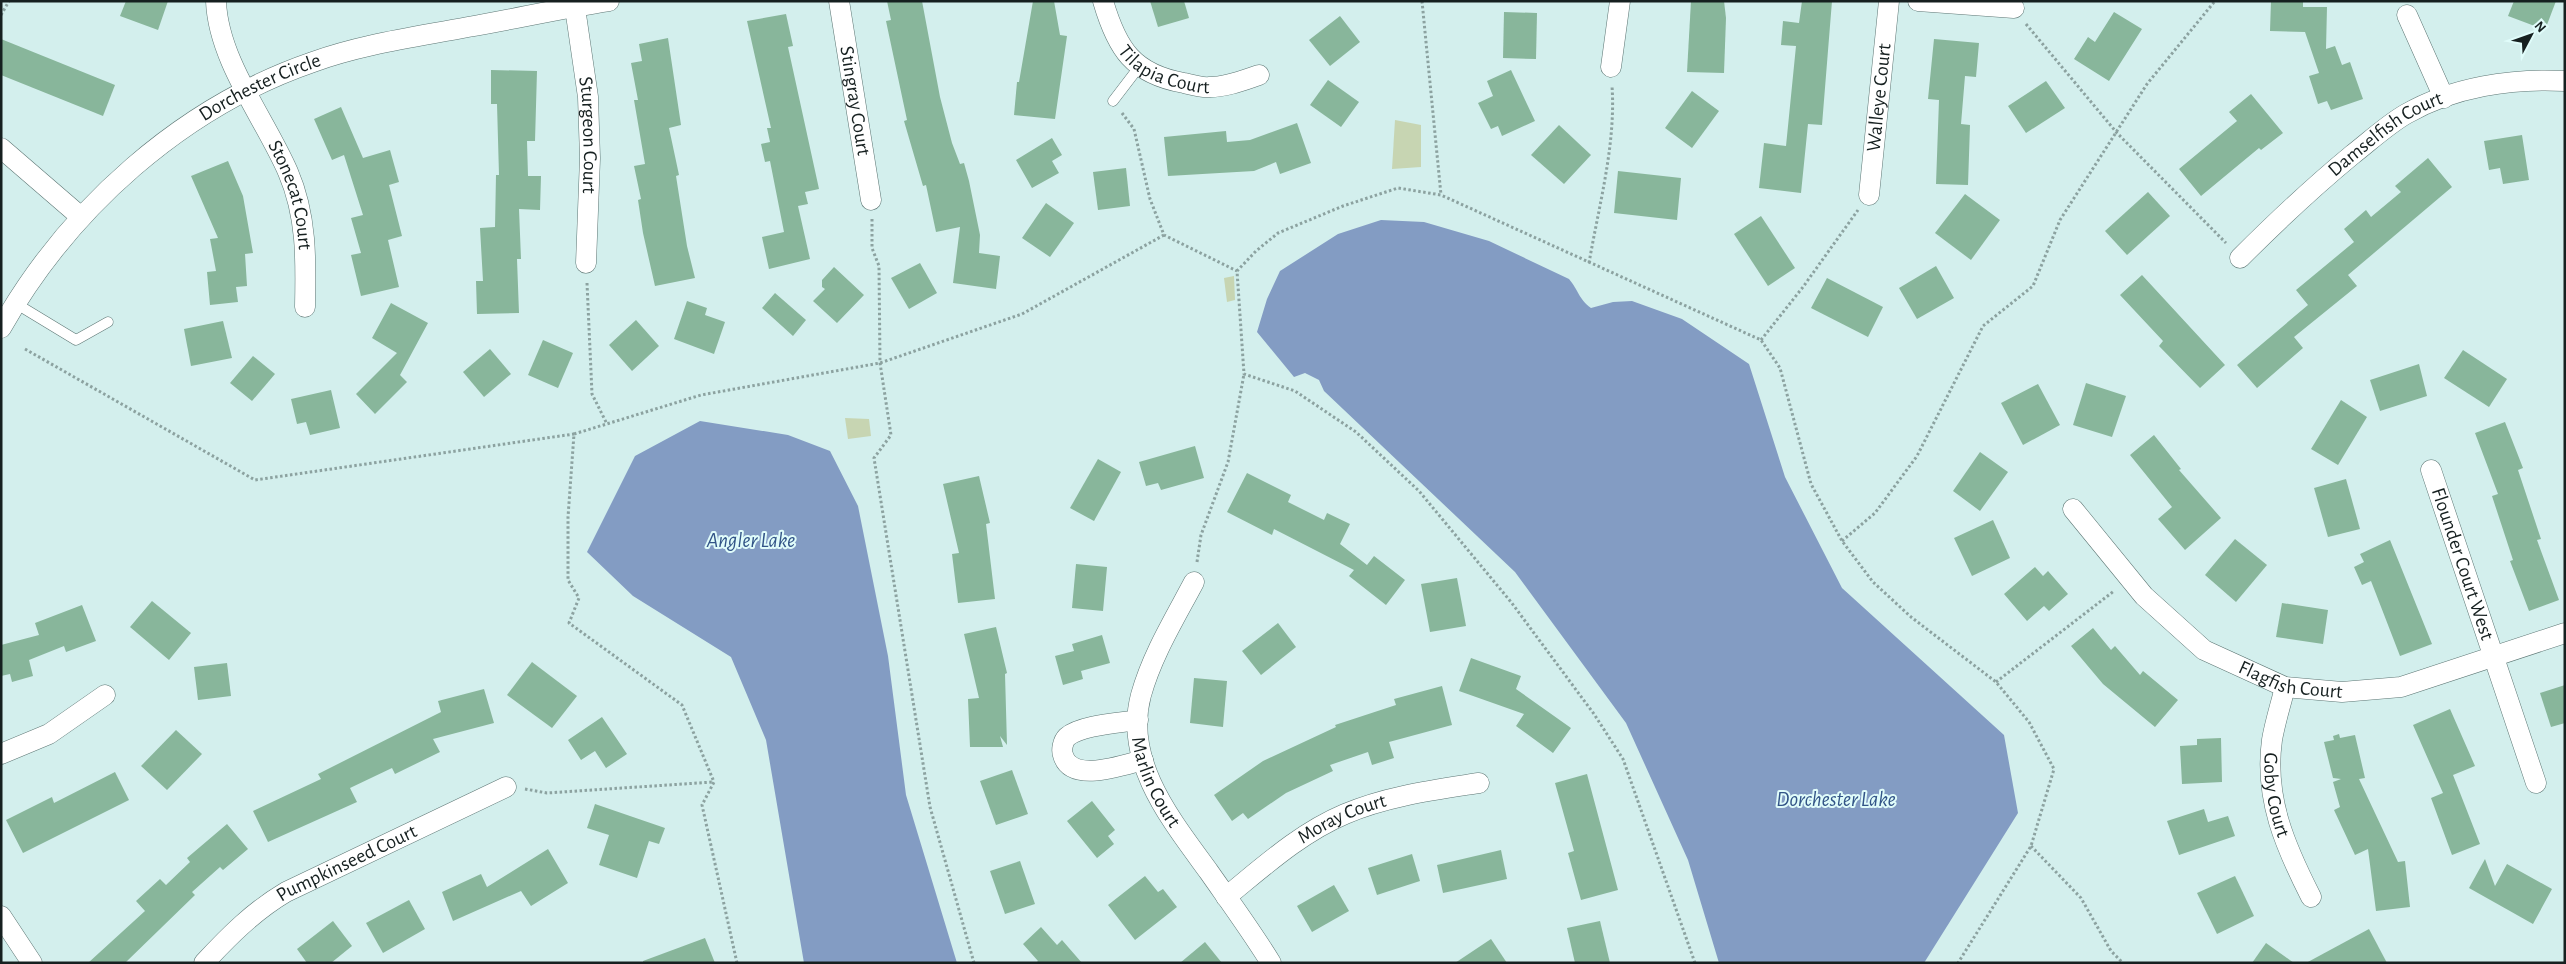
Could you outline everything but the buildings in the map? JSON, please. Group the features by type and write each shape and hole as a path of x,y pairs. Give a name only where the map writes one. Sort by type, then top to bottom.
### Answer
{"street":[{"name":"Stonecat Court","path":"216,1 216,12 224,40 246,91 289,174 301,212 305,234 305,307"},
{"name":"Dorchester Circle","path":"1,328 43,261 80,217 102,195 155,150 203,115 246,91 313,62 367,46 574,4 609,1"},
{"name":"Stingray Court","path":"839,1 871,200"},
{"name":"Tilapia Court","path":"1103,1 1110,23 1139,68 1168,80 1210,88 1259,75"},
{"path":"1611,68 1620,1"},
{"name":"Walleye Court","path":"1869,195 1889,1"},
{"path":"1918,1 2014,8"},
{"name":"Sturgeon Court","path":"574,4 588,97 590,158 586,263"},
{"path":"2407,15 2444,98"},
{"name":"Damselfish Court","path":"2240,258 2295,202 2388,126 2420,107 2444,98 2509,81 2565,80"},
{"path":"1,148 80,217"},
{"name":"Flounder Court West","path":"2431,470 2536,783"},
{"name":"Flagfish Court","path":"2073,509 2144,596 2204,650 2285,687 2342,692 2401,687 2494,658 2565,633"},
{"name":"Marlin Court","path":"1194,582 1147,676 1141,696 1138,720 1143,760 1160,801 1271,963"},
{"name":"Goby Court","path":"2285,687 2272,739 2271,787 2281,834 2311,897"},
{"path":"1,754 49,734 104,695"},
{"path":"1138,720 1082,730 1066,738 1062,748 1063,756 1067,763 1082,771 1093,771 1143,760"},
{"name":"Moray Court","path":"1226,897 1286,849 1325,824 1345,814 1412,794 1479,783"},
{"name":"Pumpkinseed Court","path":"204,963 243,923 269,902 306,881 506,787"},
{"path":"1,916 32,963"}],"lane":[{"path":"1113,101 1139,68"},
{"path":"15,303 76,340 108,322"}],"path":[{"path":"1,15 9,1"},
{"path":"1422,1 1441,195"},
{"path":"1842,541 1875,513 1917,456 1983,326 2033,286 2060,220 2147,84 2215,1"},
{"path":"2014,8 2117,133 2240,258"},
{"path":"1589,263 1614,109 1611,68"},
{"path":"1113,101 1134,129 1150,199 1164,235 1237,271"},
{"path":"1194,582 1201,535 1228,462 1244,374 1237,271 1256,251 1278,234 1343,206 1398,188 1441,195 1761,340 1780,368 1811,484 1842,541 1873,582 1911,617 1996,682 2029,722 2054,769 2031,846 1958,963"},
{"path":"1761,340 1809,280 1869,195"},
{"path":"871,200 872,248 879,266 880,363 891,435 874,458 930,807 974,963"},
{"path":"25,348 254,480 574,434 701,395 880,363 1022,314 1164,235"},
{"path":"586,263 592,394 607,424"},
{"path":"1244,374 1295,392 1356,432 1419,491 1511,602 1594,714 1623,759 1695,963"},
{"path":"574,434 568,517 568,580 579,598 570,623 682,705 714,782"},
{"path":"1996,682 2131,579"},
{"path":"506,787 547,793 714,782"},
{"path":"714,782 702,805 737,963"},
{"path":"2031,846 2081,898 2111,951 2122,963"}],"green space":[{"path":"1395,120 1421,125 1421,167 1392,169"},
{"path":"1234,276 1235,300 1227,302 1224,278"},
{"path":"845,418 869,419 871,436 848,439"}],"water":[{"name":"Dorchester Lake","path":"1381,220 1424,222 1489,241 1569,279 1583,301 1591,308 1613,302 1632,301 1682,319 1749,364 1785,477 1842,588 2004,735 2018,813 1924,963 1719,963 1688,860 1626,723 1515,572 1324,391 1319,380 1305,373 1294,377 1257,332 1267,299 1280,271 1338,234"},
{"name":"Angler Lake","path":"700,421 788,435 830,451 858,506 888,656 906,795 957,963 804,963 766,740 731,657 633,596 587,552 635,456"}]}
